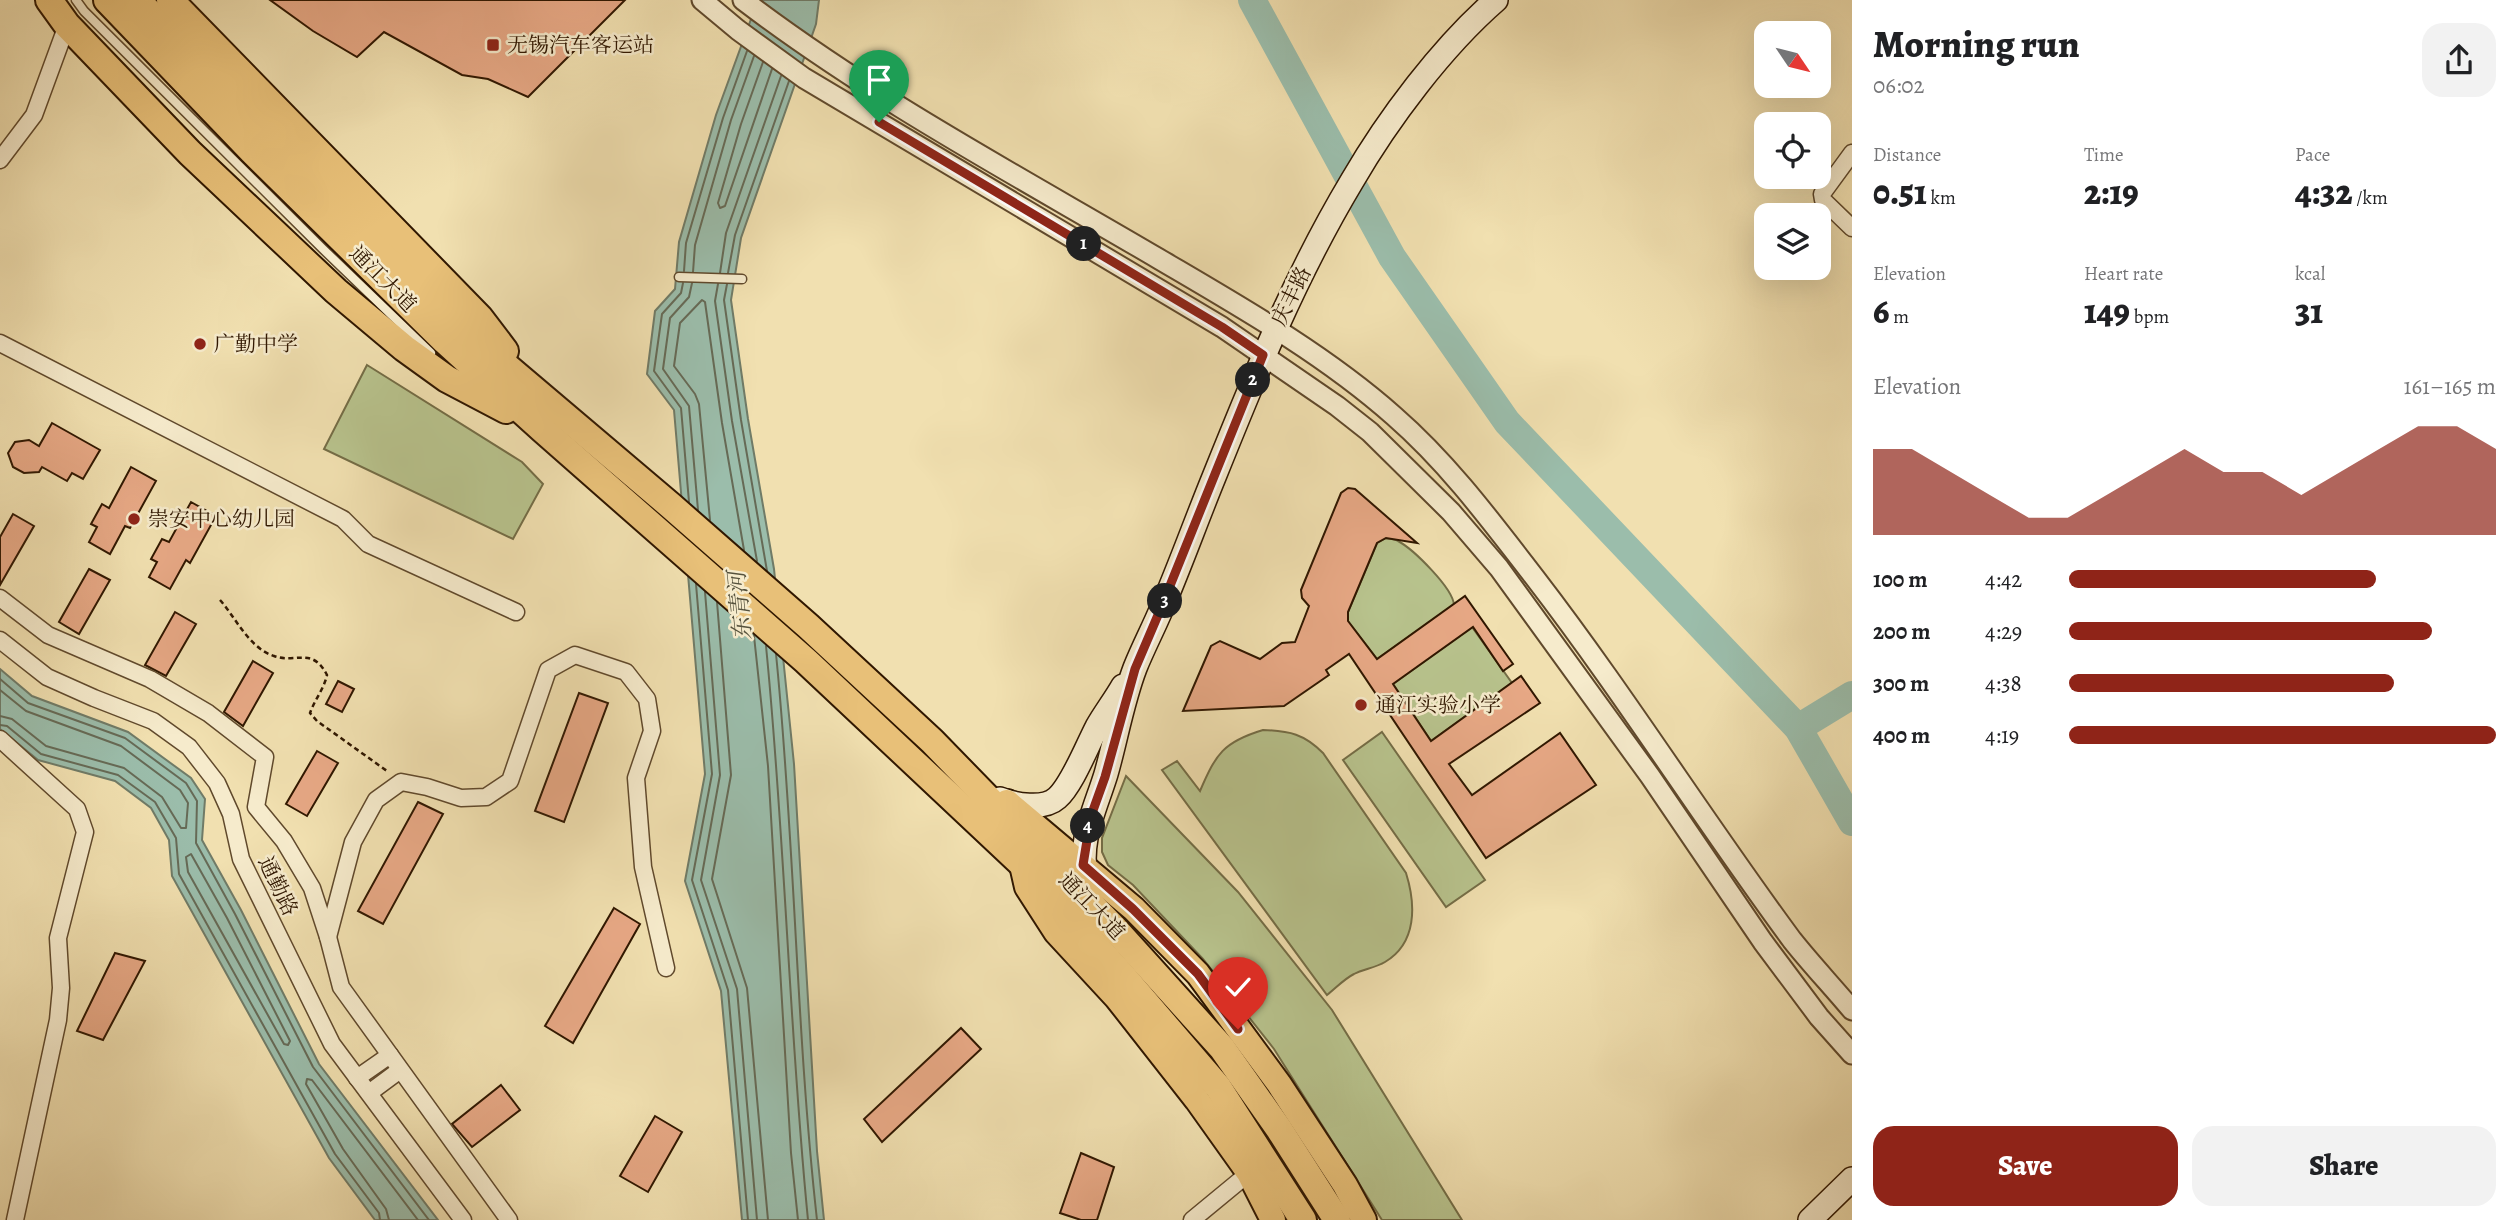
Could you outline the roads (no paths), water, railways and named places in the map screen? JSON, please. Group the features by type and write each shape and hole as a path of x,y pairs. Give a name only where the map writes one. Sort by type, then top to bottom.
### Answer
{"highway":[{"path":"49,0 67,25 190,153 336,291 404,348 447,379 543,430"},
{"name":"通江大道","path":"107,0 252,151 445,341 806,661 1022,864 1218,1087 1303,1220"},
{"name":"通江大道","path":"136,0 454,322 808,626 932,741 1102,915 1222,1048 1279,1129 1337,1220"},
{"path":"170,0 480,318 533,389"}],"main road":[{"name":"庆丰路","path":"1135,669 1274,329 1328,222 1376,142 1427,74 1476,18 1496,0"},
{"path":"1007,802 1040,804 1056,800 1067,786 1098,725 1135,669"},
{"path":"1102,915 1083,865 1091,816 1105,777 1135,669"},
{"path":"982,792 1007,802 1083,865 1133,909 1198,974 1279,1084 1345,1185 1364,1220"},
{"path":"1022,864 1027,887 1056,932 1117,998 1197,1100 1249,1173 1273,1220"},
{"path":"1810,1220 1852,1179"}],"street":[{"path":"702,0 804,78 1211,320 1337,406 1370,432 1451,512 1499,568 1635,754 1763,942 1819,1017 1852,1054"},
{"path":"743,0 809,50 894,103 1197,281 1321,359 1393,415 1437,458 1498,530 1580,637 1794,942 1852,1010"},
{"path":"0,160 34,115 67,25"},
{"path":"1852,153 1822,194 1823,201 1852,228"},
{"path":"0,343 343,519 368,544 516,612"},
{"path":"0,598 48,635 150,679 208,713 265,757 256,807 284,841 312,888 341,987 509,1220"},
{"name":"通勤路","path":"0,640 47,677 153,721 189,747 217,783 231,814 241,859 332,1044 463,1220"},
{"path":"328,937 353,842 376,800 401,782 461,798 486,797 510,781 548,670 575,655 625,672 647,699 652,731 636,778 643,867 666,968"},
{"path":"0,739 77,808 85,832 58,938 61,988 58,1020 15,1220"},
{"path":"357,1078 390,1055"},
{"path":"369,1093 400,1070"},
{"path":"1192,1220 1249,1173"}],"lane":[{"path":"76,0 323,249 468,390"},
{"path":"679,277 742,279"}],"water":[{"name":"东青河","path":"758,0 819,0 816,24 741,238 731,300 774,569 794,764 817,1151 824,1220 742,1220 721,991 685,881 705,774 674,410 647,374 655,311 675,289 679,242 716,115"},
{"path":"0,669 32,696 128,732 191,778 205,799 202,840 241,910 319,1064 438,1220 375,1220 329,1158 172,876 169,840 151,808 115,781 38,760 0,729"}],"waterway":[{"path":"1252,0 1392,257 1507,422 1798,728 1852,822"},
{"path":"1798,728 1852,695"}],"place":[{"name":"无锡汽车客运站","path":"493,45"},
{"name":"广勤中学","path":"200,344"},
{"name":"崇安中心幼儿园","path":"134,519"},
{"name":"通江实验小学","path":"1361,705"}]}
